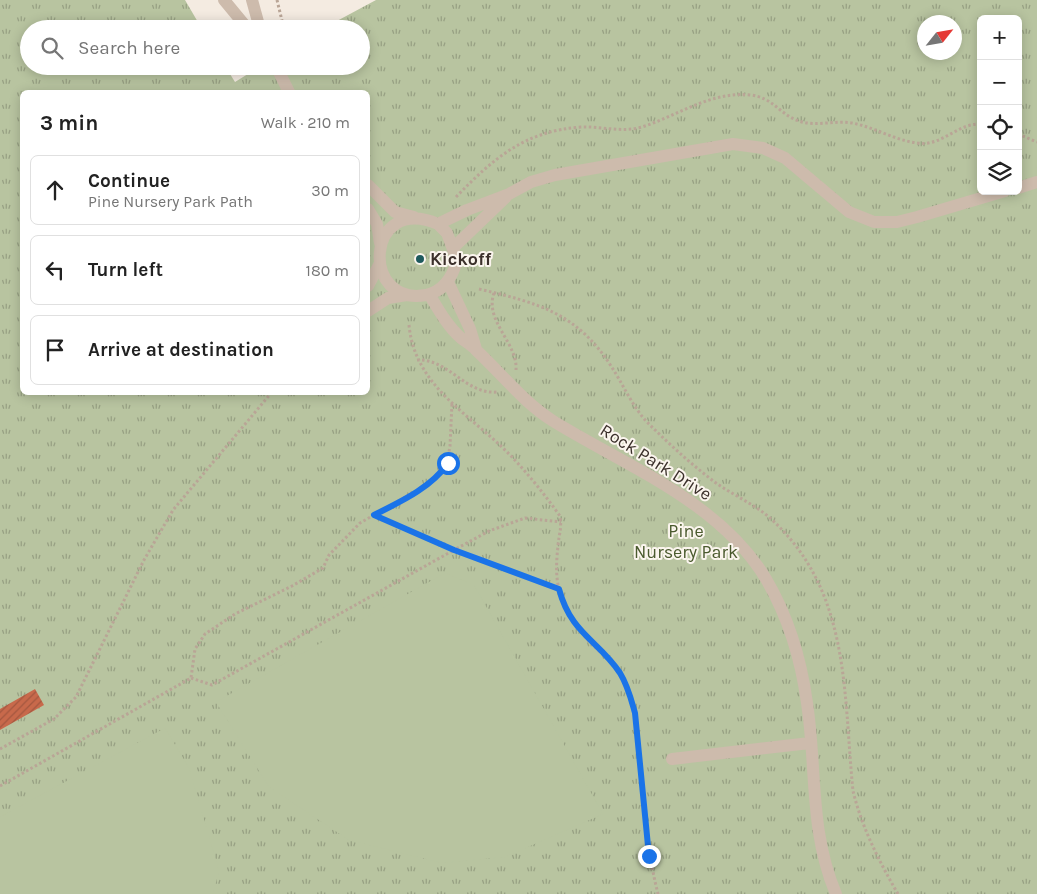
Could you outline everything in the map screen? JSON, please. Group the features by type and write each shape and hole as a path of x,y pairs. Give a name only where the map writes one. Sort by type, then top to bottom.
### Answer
{"street":[{"path":"224,0 241,20"},
{"path":"252,0 258,20"},
{"path":"280,75 288,90"},
{"path":"438,224 467,210 509,194 531,182 555,175 733,144 763,148 785,158 849,212 874,222 897,222 992,195"},
{"path":"1022,187 1037,182"},
{"path":"370,187 395,212 425,218 438,224 448,233 457,260 448,282 429,294 388,298 370,309"},
{"path":"454,247 509,194"},
{"path":"370,212 377,224 380,243 379,264 370,282"},
{"path":"380,243 393,226 414,217"},
{"path":"379,264 389,284 407,295"},
{"name":"Rock Park Drive","path":"448,282 470,329 476,349"},
{"name":"Rock Park Drive","path":"429,294 460,337 476,349 517,392 552,420 676,491 714,519 738,544 764,577 785,614 800,661 808,705 813,797 822,847 836,894"},
{"path":"672,759 810,743"}],"path":[{"path":"277,0 282,20"},
{"path":"1022,136 1037,142"},
{"path":"409,325 410,344 428,378 452,403 512,457 546,496 560,516 562,527 556,564 559,589 572,621 620,673 629,690 635,713 645,830 658,894"},
{"path":"0,749 54,719 76,696 144,560 173,510 269,395"},
{"path":"191,678 195,649 205,634 235,614 323,568 341,541 360,523 423,487 441,474 448,463 452,403"},
{"path":"374,515 454,550 559,589"},
{"path":"0,786 191,678 212,685 489,531 525,518 561,522"}],"green space":[{"name":"Pine Nursery Park","path":"0,0 185,0 197,20 20,20 20,75 231,75 235,82 246,75 370,75 370,20 339,20 376,0 1037,0 1037,894 0,894"},
{"path":"445,573 474,585 603,814 505,857 442,863 349,840 269,787 216,702"},
{"path":"165,728 189,768 219,871 213,894 0,894 0,817"}],"building":[{"path":"35,689 44,705 0,730 0,709"}],"place":[{"name":"Kickoff","path":"420,259"}],"route":[{"path":"448,463 441,474 432,481 374,515 454,550 535,578 559,589 572,621 588,640 606,656 620,673 629,690 635,713 649,856"}]}
